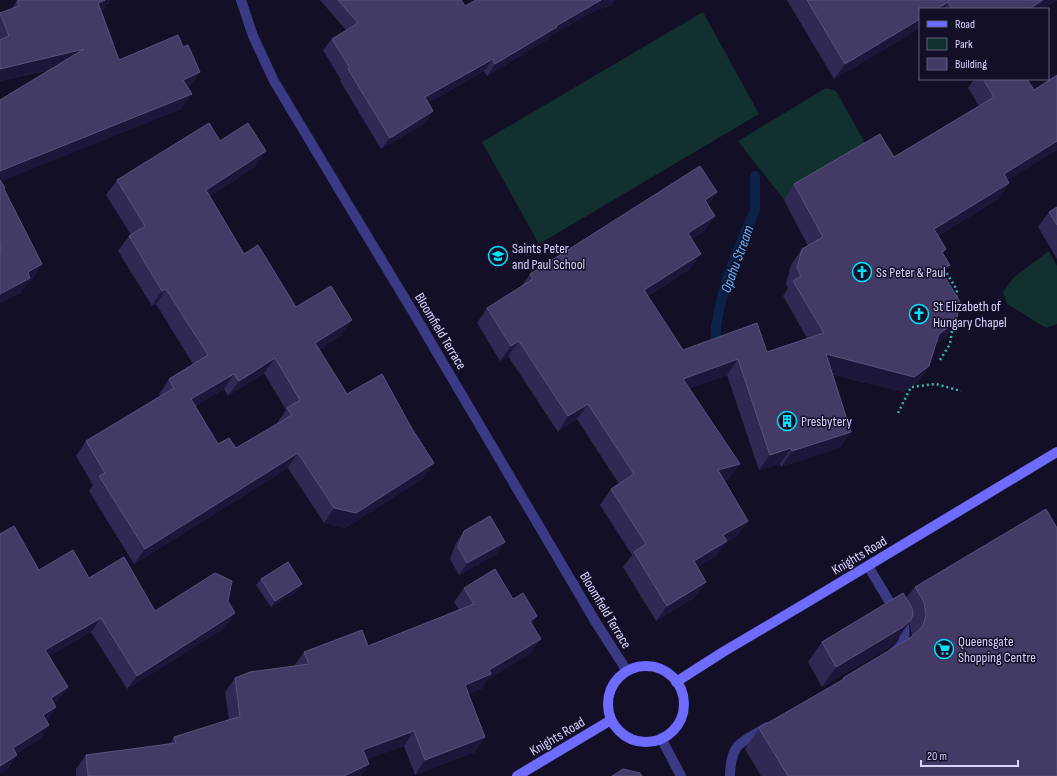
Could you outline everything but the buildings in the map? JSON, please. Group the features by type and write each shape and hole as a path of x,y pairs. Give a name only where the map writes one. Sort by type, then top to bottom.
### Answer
{"main road":[{"name":"Knights Road","path":"676,682 723,652 1057,452"},
{"path":"648,666 659,669 668,674 676,682 683,694 683,709 679,722 670,734 657,741 644,742 630,739 619,731 611,720 608,709 608,698 618,678 627,671 637,667 648,666"},
{"name":"Knights Road","path":"517,776 611,720"}],"street":[{"name":"Bloomfield Terrace","path":"242,0 253,36 274,81 413,312 595,621 627,671"},
{"path":"868,566 904,626 905,636 903,642 898,648 887,656"},
{"path":"730,776 730,769 738,745 774,723"},
{"path":"661,738 681,776"}],"path":[{"path":"941,263 957,290 956,298"},
{"path":"940,360 950,344 953,321"},
{"path":"898,413 911,387 936,384 961,391"}],"green space":[{"path":"703,12 759,114 539,244 482,142"},
{"path":"826,88 836,91 869,150 784,200 738,141"},
{"path":"1049,251 1057,266 1057,324 1046,328 1007,304 1003,292 1013,278"}],"waterway":[{"name":"Opahu Stream","path":"716,342 716,326 727,279 755,210 755,176"}],"place":[{"name":"Saints Peter and Paul School","path":"498,256"},
{"name":"Ss Peter & Paul","path":"862,272"},
{"name":"St Elizabeth of Hungary Chapel","path":"919,314"},
{"name":"Presbytery","path":"787,421"},
{"name":"Queensgate Shopping Centre","path":"944,649"}]}
